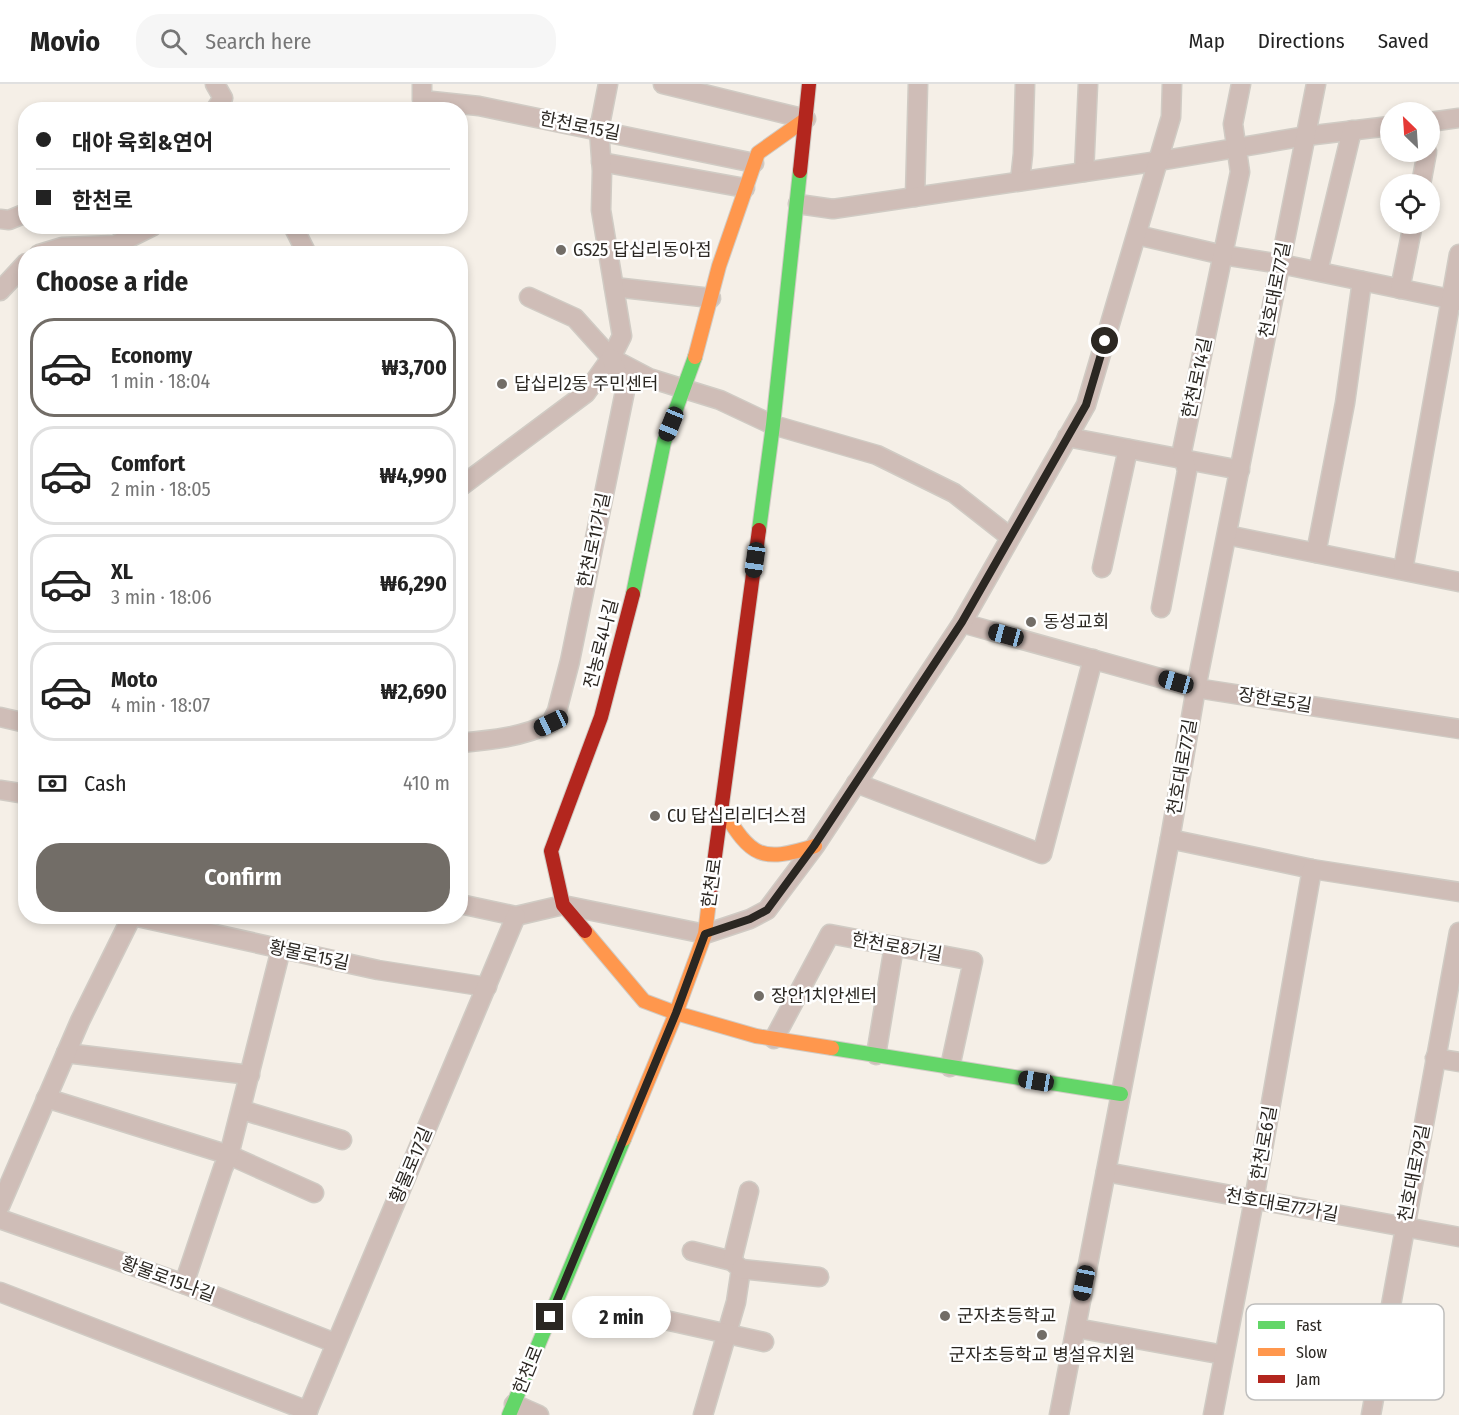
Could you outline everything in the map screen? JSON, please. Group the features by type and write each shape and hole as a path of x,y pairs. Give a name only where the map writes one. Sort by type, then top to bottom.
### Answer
{"main road":[{"name":"한천로","path":"512,1409 676,1013 705,934 773,425 809,84"},
{"path":"754,163 758,153 806,119"},
{"name":"전농로4나길","path":"563,905 551,851 601,717 637,577 664,442 685,389 719,266 754,163"},
{"path":"722,809 736,833 746,844 763,856 778,857 814,846"},
{"path":"563,905 644,1001 676,1013 756,1036 1121,1094"}],"street":[{"path":"215,84 223,98 220,102"},
{"name":"한천로15길","path":"422,84 422,100 441,102"},
{"path":"468,481 586,393 611,358 622,336 601,210 599,130 608,84"},
{"path":"663,84 806,119"},
{"path":"915,196 918,84"},
{"path":"1020,181 1025,84"},
{"path":"1084,172 1089,84"},
{"path":"468,906 516,916 563,905 705,934 750,919 767,910 814,846 962,622 1086,405 1171,117 1172,84"},
{"name":"한천로14길","path":"1161,608 1187,471 1182,451 1240,172 1233,124 1241,84"},
{"name":"천호대로77길","path":"1059,1415 1170,839 1196,688 1316,84"},
{"name":"한천로15길","path":"468,105 754,163"},
{"path":"1440,120 1459,118"},
{"path":"798,204 832,208 1084,172 1306,136 1380,127"},
{"path":"1318,272 1352,130"},
{"path":"601,162 745,188"},
{"path":"0,219 9,220 18,216"},
{"path":"111,246 137,234"},
{"path":"1400,289 1411,234"},
{"path":"1137,235 1222,255 1281,264 1455,300"},
{"path":"1403,570 1455,300 1459,254"},
{"path":"0,291 18,272"},
{"path":"1316,553 1345,403 1362,281"},
{"path":"614,287 711,298"},
{"path":"529,297 575,318 611,358 650,378 720,400 773,425 877,455 954,493 1010,537"},
{"name":"한천로11가길","path":"468,742 501,739 537,730 551,723 557,711 570,661 625,392 611,358"},
{"path":"1067,437 1240,470"},
{"path":"1102,568 1128,448"},
{"path":"1227,535 1459,582"},
{"name":"장한로5길","path":"962,622 1196,688 1459,729"},
{"path":"856,783 1042,854 1094,659"},
{"path":"0,717 18,721"},
{"path":"0,790 18,792"},
{"path":"1170,839 1312,869 1459,891"},
{"name":"한천로6길","path":"1213,1415 1254,1200 1312,869"},
{"name":"황물로17길","path":"307,1413 516,916"},
{"name":"황물로15길","path":"0,1206 66,1053 129,924"},
{"name":"황물로15길","path":"169,924 378,970 487,987"},
{"name":"천호대로79길","path":"1390,1304 1459,932"},
{"name":"한천로8가길","path":"774,1039 830,934 973,961 950,1067"},
{"path":"876,1055 894,946"},
{"path":"184,1284 222,1168 229,1155 282,949"},
{"path":"66,1053 250,1075"},
{"path":"1436,1058 1459,1062"},
{"path":"46,1098 229,1155 314,1193"},
{"path":"242,1110 342,1140"},
{"name":"천호대로77가길","path":"1106,1172 1459,1237"},
{"path":"703,1415 736,1302 736,1265 749,1191"},
{"name":"황물로15나길","path":"0,1219 184,1284 335,1343"},
{"path":"692,1251 736,1265 819,1277"},
{"path":"0,1292 307,1413"},
{"path":"656,1318 764,1342"},
{"path":"1076,1328 1224,1355"},
{"name":"천호대로79길","path":"1371,1415 1374,1400"},
{"path":"512,1409 539,1415"}],"traffic: fast":[{"path":"759,530 773,425 800,171"},
{"path":"633,594 664,442 695,357"},
{"path":"832,1048 1121,1094"},
{"path":"509,1415 624,1139"}],"traffic: slow":[{"path":"695,357 719,266 758,153 806,119"},
{"path":"722,809 741,837 759,852 781,854 815,846"},
{"path":"624,1139 676,1013 705,934 710,893"},
{"path":"585,931 644,1001 676,1013 756,1036 832,1048"}],"traffic: jam":[{"path":"800,171 809,84"},
{"path":"710,893 759,530"},
{"path":"585,931 563,905 551,851 601,717 633,594"}],"place":[{"name":"GS25 답십리동아점","path":"561,250"},
{"name":"답십리2동 주민센터","path":"502,384"},
{"name":"동성교회","path":"1031,622"},
{"name":"CU 답십리리더스점","path":"655,816"},
{"name":"장안1치안센터","path":"759,996"},
{"name":"군자초등학교","path":"945,1316"},
{"name":"군자초등학교 병설유치원","path":"1042,1335"}],"route":[{"path":"550,1317 676,1013 705,934 750,919 767,910 814,846 962,622 1086,405 1105,341"}]}
